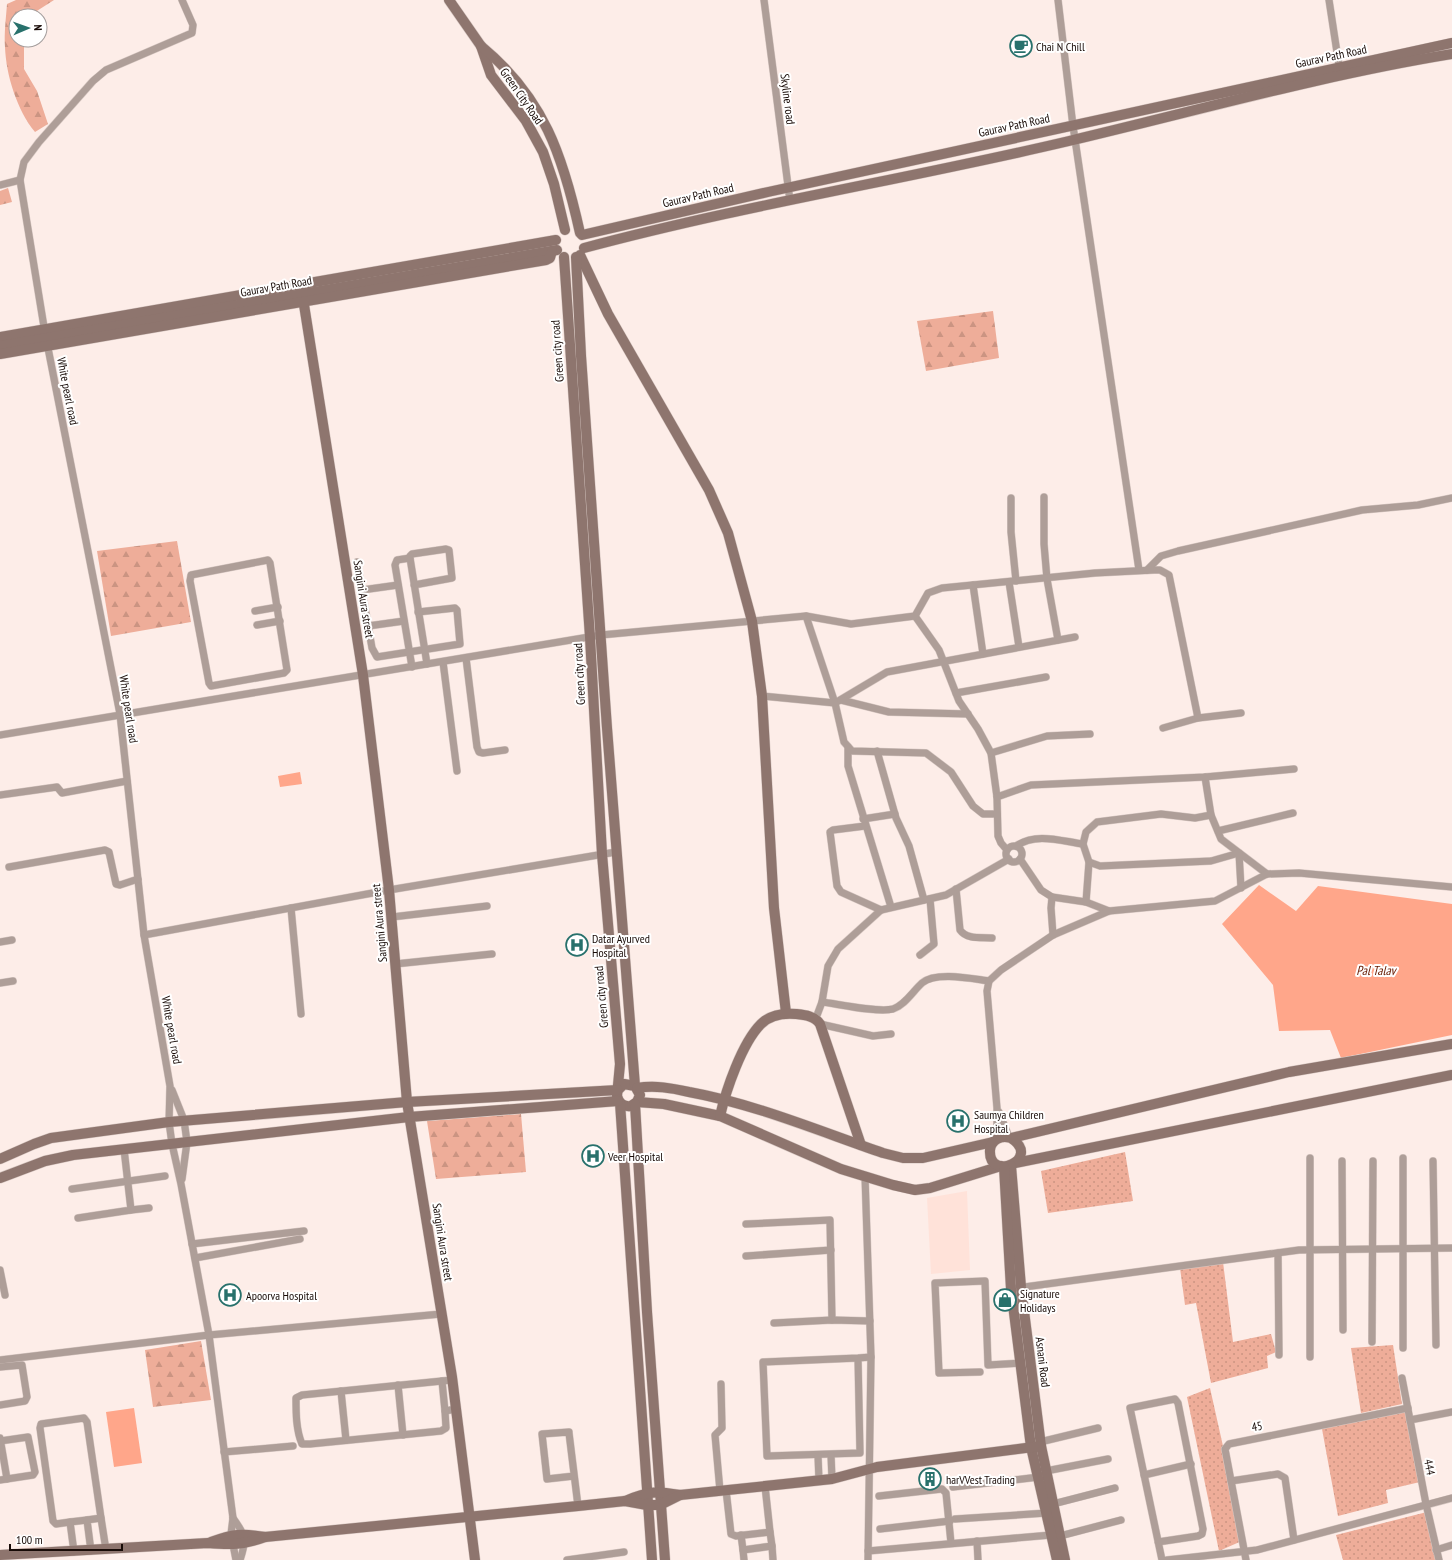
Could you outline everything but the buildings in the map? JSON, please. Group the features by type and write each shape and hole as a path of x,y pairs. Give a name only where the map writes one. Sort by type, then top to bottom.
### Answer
{"street":[{"path":"0,185 20,180 24,162 39,142 93,81 106,70 192,33 193,24 182,0"},
{"path":"449,0 481,46"},
{"name":"Skyline road","path":"764,0 790,200"},
{"path":"1058,0 1073,126 1139,570"},
{"path":"1329,0 1340,72"},
{"name":"Gaurav Path Road","path":"580,253 790,200 1076,140 1452,43"},
{"name":"Green City Road","path":"481,46 501,62 521,85 541,115 555,146 570,187 581,234"},
{"name":"Green City Road","path":"481,46 491,75 526,121 543,152 554,184 565,230"},
{"name":"Gaurav Path Road","path":"581,234 1073,126 1340,72 1452,54"},
{"path":"543,152 555,146"},
{"name":"White pearl road","path":"20,180 45,334 120,714 144,935 170,1086"},
{"path":"0,354 45,334 546,260 550,258 557,250 558,235 565,230 571,229 581,234 585,242 580,253 608,314 709,490 728,533 752,621 762,696 774,908 786,1013"},
{"path":"557,250 580,253"},
{"name":"Gaurav Path Road","path":"0,337 45,334 302,295 557,250"},
{"name":"Green city road","path":"557,250 590,636 602,854 620,1064 618,1090"},
{"name":"Green city road","path":"580,253 601,635 616,852 636,1087"},
{"name":"Sangini Aura street","path":"302,295 363,675 392,917 407,1102 441,1314 447,1380 456,1410 475,1560"},
{"name":"Gaurav Path Road","path":"0,346 45,334"},
{"path":"1044,497 1044,544 1047,579 1058,640"},
{"path":"1011,498 1012,582 1019,647"},
{"path":"1147,570 1161,556 1178,551 1362,510 1418,505 1452,498"},
{"path":"412,667 398,585 396,561 410,558 412,554 446,549 449,552 452,578 414,585"},
{"path":"410,558 427,664"},
{"path":"268,560 270,563 278,607 287,670 213,686 209,685 190,581 191,575 268,560"},
{"path":"358,562 373,651 377,657 460,644 457,610 451,607 418,612"},
{"path":"916,616 928,593 942,588 1047,579 1095,573 1160,570 1168,575 1198,718"},
{"path":"362,590 398,585"},
{"path":"973,585 983,654"},
{"path":"255,611 278,607"},
{"path":"806,616 838,702 844,742 848,747 852,751 926,753 951,772 973,806 983,814 997,814"},
{"path":"0,735 120,714 443,662 590,636 806,616 851,624 916,616"},
{"path":"916,616 939,650 959,701 991,753 997,797 998,836 1001,843 1007,850 1009,859"},
{"path":"257,626 280,621"},
{"path":"368,626 404,621"},
{"path":"838,702 887,672 1075,637"},
{"path":"466,658 478,752 483,753 505,750"},
{"path":"443,662 457,771"},
{"path":"264,676 267,691"},
{"path":"956,693 1046,676"},
{"path":"762,696 838,702 889,712 968,714"},
{"path":"1163,728 1198,718 1241,713"},
{"path":"991,753 1047,736 1090,734"},
{"path":"848,747 848,766 864,823 891,907"},
{"path":"877,751 895,814 909,846 927,899 934,944 920,955"},
{"path":"997,797 1031,785 1205,777 1294,769"},
{"path":"1205,777 1211,815 1221,839 1267,874"},
{"path":"0,796 58,787 62,793 127,781"},
{"path":"1218,831 1293,813"},
{"path":"881,910 846,895 841,892 837,886 830,832 895,814"},
{"path":"1086,902 1089,862 1084,844 1086,832 1097,822 1161,814 1195,818 1211,815"},
{"path":"1007,850 1024,841 1038,838 1084,844"},
{"path":"1016,846 1021,852 1020,859 1041,890 1052,897 1086,902 1110,912"},
{"path":"8,867 105,850 109,852 116,884 120,885 138,879"},
{"path":"144,935 389,890 616,852"},
{"path":"1089,862 1100,866 1211,861 1239,852"},
{"path":"1239,852 1241,888"},
{"path":"861,1145 818,1021 828,966 838,949 881,910 946,895 1009,859 1013,861 1020,859"},
{"path":"1008,1166 993,1161 991,1157 991,1147 995,1141 997,1108 987,991 989,981 1001,970 1053,935 1110,912 1205,903 1226,897 1267,874 1299,873 1452,887"},
{"path":"956,890 960,930 967,936 992,938"},
{"path":"1052,897 1051,908 1053,935"},
{"path":"392,917 487,906"},
{"path":"291,908 301,1014"},
{"path":"0,942 12,940"},
{"path":"396,964 492,954"},
{"path":"822,1002 889,1010 901,1004 923,982 933,978 952,977 989,981"},
{"path":"0,983 13,981"},
{"path":"720,1116 724,1098 748,1040 762,1023 772,1017 786,1013 801,1014 818,1021 873,1036 891,1034"},
{"path":"0,1159 51,1138 184,1120 407,1102 618,1090 624,1084 636,1087 663,1087 724,1098 883,1153 923,1158 1289,1072 1452,1044"},
{"path":"0,1178 45,1161 73,1155 409,1117 619,1102 627,1107 636,1103 664,1104 720,1116 841,1169 915,1190 930,1188 1008,1166 1452,1075"},
{"path":"170,1086 184,1120 187,1142 181,1184"},
{"path":"170,1086 169,1122 172,1144 181,1184 209,1335 233,1518 231,1534 232,1546 236,1560"},
{"path":"636,1087 640,1095 636,1103 659,1492 665,1560"},
{"path":"618,1090 652,1560"},
{"path":"997,1108 1010,1138 1019,1145 1020,1149 1020,1154 1008,1166"},
{"path":"124,1149 132,1210"},
{"path":"1310,1158 1310,1357"},
{"path":"1403,1158 1403,1348"},
{"path":"1342,1161 1343,1330"},
{"path":"1372,1342 1373,1161"},
{"path":"1433,1161 1436,1345"},
{"name":"Asnani Road","path":"1008,1166 1021,1363 1038,1445"},
{"path":"72,1189 165,1176"},
{"path":"865,1176 871,1358 868,1470 868,1560"},
{"path":"78,1218 149,1208"},
{"path":"746,1224 830,1220 832,1320"},
{"path":"192,1244 304,1232"},
{"path":"195,1258 300,1239"},
{"path":"1016,1288 1310,1250 1452,1248"},
{"path":"746,1256 831,1250"},
{"path":"1278,1253 1279,1355"},
{"path":"0,1270 5,1295"},
{"path":"980,1372 939,1373 935,1282 985,1281 988,1365 1021,1363"},
{"name":"Asnani Road","path":"1016,1288 1047,1513 1065,1560"},
{"path":"0,1360 209,1335 441,1314"},
{"path":"774,1323 832,1320 870,1321"},
{"path":"858,1358 861,1452 858,1454 818,1456 767,1456 763,1362 858,1358 871,1358"},
{"path":"0,1367 22,1365 27,1397 25,1401 0,1405"},
{"name":"444","path":"1402,1378 1426,1504 1439,1560"},
{"path":"447,1380 445,1411 446,1428 441,1431 302,1444 299,1436 296,1398 302,1395 398,1385 447,1380"},
{"path":"721,1384 722,1428 716,1435 723,1491 732,1534 734,1536 770,1532"},
{"path":"398,1385 403,1434"},
{"path":"342,1391 346,1440"},
{"path":"1158,1542 1198,1536 1202,1534 1203,1529 1178,1403 1175,1399 1130,1408 1158,1542 1162,1560"},
{"name":"45","path":"1246,1560 1224,1449 1229,1444 1408,1408"},
{"path":"445,1411 456,1410"},
{"path":"1410,1420 1452,1412"},
{"path":"101,1518 56,1524 53,1521 40,1428 41,1424 84,1418 87,1420 106,1550"},
{"path":"626,1501 646,1492 680,1495 832,1478 868,1470 1038,1445 1098,1428"},
{"path":"574,1476 547,1479 542,1434 569,1432 578,1506"},
{"path":"0,1438 0,1441 3,1479 34,1474 29,1438 26,1437 0,1441"},
{"path":"224,1452 292,1446"},
{"path":"831,1455 832,1478"},
{"path":"818,1456 819,1480"},
{"path":"953,1487 1042,1474 1108,1459"},
{"path":"1144,1475 1191,1464"},
{"name":"Asnani Road","path":"1042,1474 1053,1504 1057,1560"},
{"path":"1231,1480 1278,1474 1282,1475 1284,1478 1294,1540"},
{"path":"765,1486 773,1560"},
{"path":"1053,1504 1115,1488"},
{"path":"879,1496 942,1489 946,1493 953,1520 952,1543"},
{"path":"0,1555 74,1552 208,1543 232,1546 245,1544 265,1537 626,1501 647,1505 660,1505 680,1495"},
{"path":"1167,1560 1245,1552 1452,1498"},
{"path":"880,1529 953,1520 1047,1513"},
{"path":"233,1518 244,1533 245,1544 240,1560"},
{"path":"87,1520 91,1551"},
{"path":"868,1551 1055,1535 1122,1520"},
{"path":"70,1522 74,1552"},
{"path":"208,1543 231,1534 244,1533 265,1537"},
{"path":"741,1535 744,1560"},
{"path":"976,1541 978,1560"},
{"path":"1436,1550 1452,1545"},
{"path":"743,1550 772,1546"},
{"path":"567,1560 624,1552"}],"shaded area":[{"path":"967,1191 970,1270 931,1274 927,1198"}],"green space":[{"path":"16,0 54,0 42,8 8,8 8,48 24,48 24,69 37,91 48,124 35,132 18,103 10,80 6,58 5,36 7,4"},
{"path":"8,188 12,202 0,205 0,191"},
{"path":"993,311 999,358 926,371 917,321"},
{"path":"177,541 191,622 111,636 97,551"},
{"path":"521,1114 526,1172 436,1179 427,1121"},
{"path":"1125,1152 1133,1201 1048,1213 1041,1171"},
{"path":"1223,1262 1233,1342 1271,1334 1276,1352 1267,1356 1268,1368 1211,1383 1196,1303 1185,1305 1180,1268"},
{"path":"201,1341 211,1400 153,1407 145,1350"},
{"path":"1393,1345 1402,1404 1361,1413 1351,1348"},
{"path":"1210,1388 1244,1540 1219,1551 1187,1397"},
{"path":"1406,1409 1420,1482 1386,1490 1388,1503 1338,1516 1322,1429"},
{"path":"1427,1512 1438,1560 1343,1560 1336,1535"}],"water":[{"path":"300,772 302,784 280,787 278,776"},
{"name":"Pal Talav","path":"1259,885 1296,911 1318,886 1452,904 1452,1035 1341,1058 1330,1030 1279,1031 1273,985 1222,924"},
{"path":"134,1408 142,1463 114,1467 106,1412"}],"place":[{"name":"Chai N Chill","path":"1021,46"},
{"name":"Datar Ayurved Hospital","path":"577,945"},
{"name":"Saumya Children Hospital","path":"958,1121"},
{"name":"Veer Hospital","path":"593,1156"},
{"name":"Apoorva Hospital","path":"230,1295"},
{"name":"Signature Holidays","path":"1005,1300"},
{"name":"harVVest Trading","path":"930,1479"}]}
